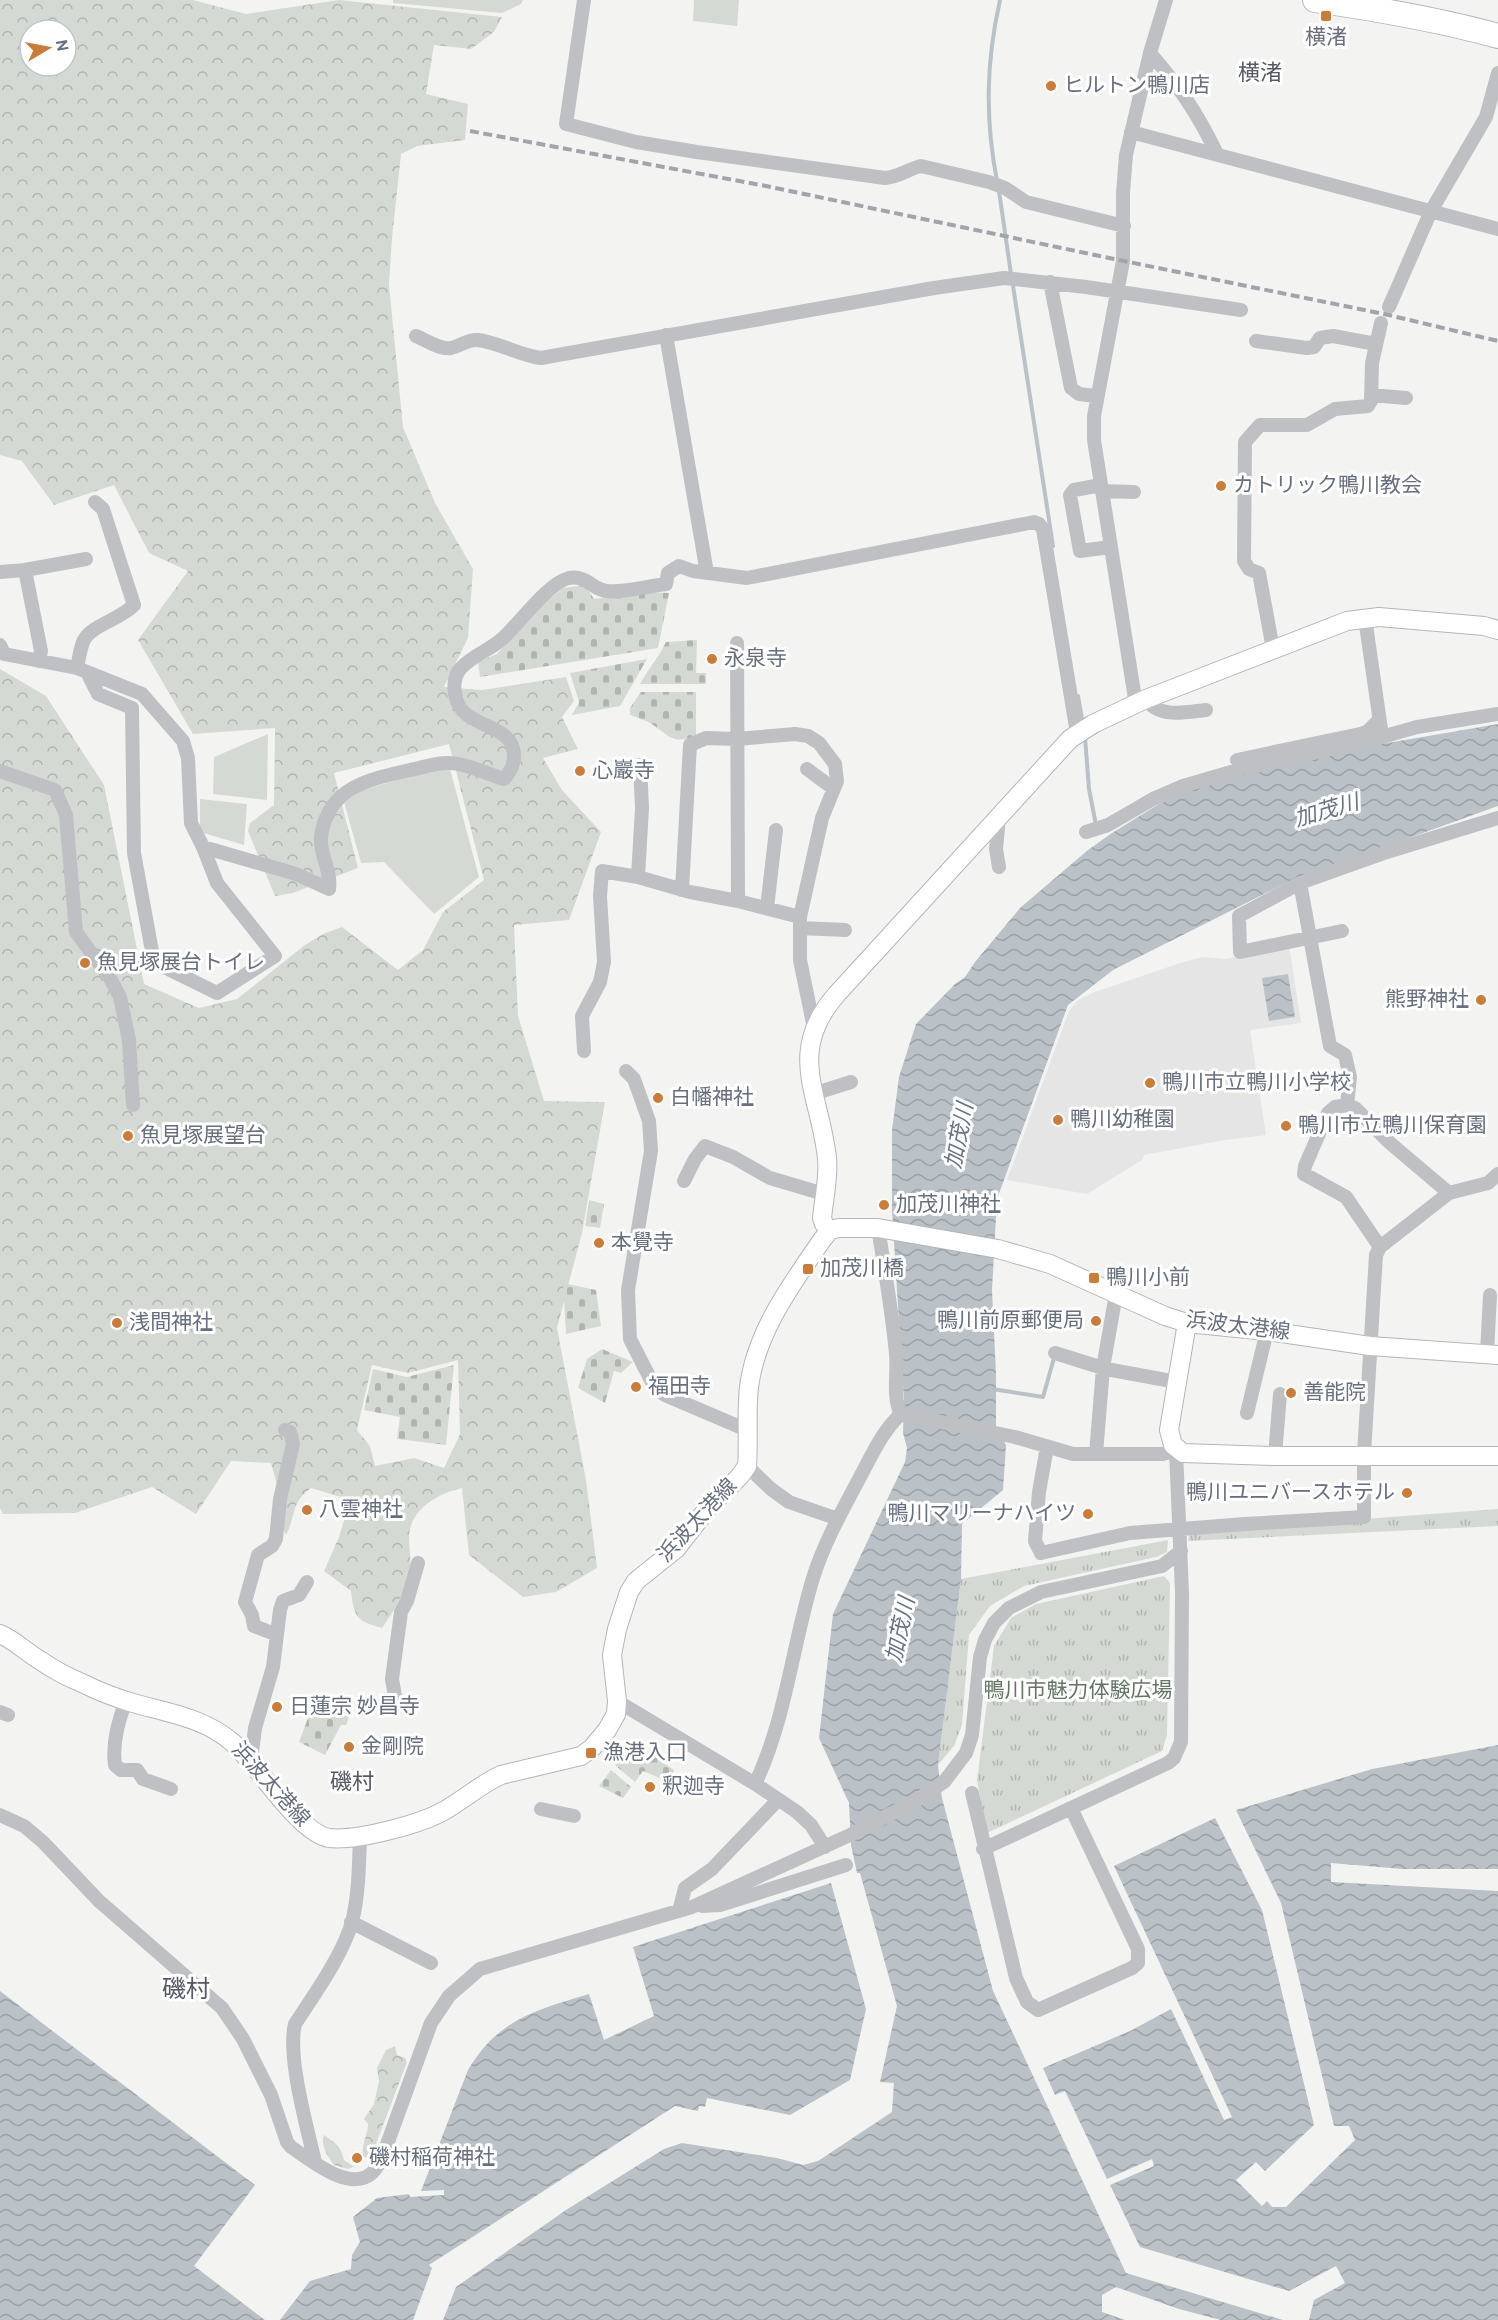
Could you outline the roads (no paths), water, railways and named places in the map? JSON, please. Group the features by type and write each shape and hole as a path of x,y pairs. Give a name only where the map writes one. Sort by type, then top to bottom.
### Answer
{"highway":[{"path":"1315,0 1392,6 1498,36"}],"main road":[{"path":"830,1230 823,1222 827,1157 808,1061 814,1028 836,995 1060,749 1085,729 1141,702 1347,621 1365,618 1484,626 1498,630"},
{"name":"浜波太港線","path":"0,1634 72,1679 126,1701 205,1724 234,1743 306,1827 320,1836 360,1835 419,1823 448,1809 495,1778 580,1756 592,1748 607,1730 616,1714 617,1701 612,1655 617,1629 629,1592 636,1581 676,1549 708,1508 747,1466 749,1386 758,1352 768,1325 830,1230 849,1227 882,1229 998,1249 1069,1271 1165,1316 1187,1323 1267,1331 1370,1346 1493,1354"},
{"path":"1187,1323 1170,1430 1171,1441 1176,1450 1192,1454 1275,1456 1364,1454 1498,1456"}],"street":[{"path":"584,0 566,124 636,142 789,166 885,178 894,177 911,168 921,166 989,182 1005,188 1026,202 1125,226"},
{"path":"1166,0 1150,53 1126,156 1123,193 1125,226 1123,261 1096,396 1094,440 1110,547 1141,702 1168,713 1206,710"},
{"path":"1150,53 1198,114 1217,154"},
{"path":"1389,307 1431,211 1486,117 1498,74"},
{"path":"1131,132 1498,229"},
{"path":"416,336 450,348 470,340 477,340 506,346 532,357 541,358 934,288 1011,278 1242,310"},
{"path":"1050,282 1071,388 1078,394 1096,396"},
{"path":"1273,650 1259,573 1249,568 1244,561 1245,442 1260,425 1307,425 1335,409 1368,406 1371,395 1372,363 1381,323"},
{"path":"666,335 706,573"},
{"path":"1256,341 1307,348 1314,347 1320,338 1332,336 1376,344"},
{"path":"1371,395 1406,398"},
{"path":"1110,547 1080,551 1070,495 1074,490 1101,488 1134,492"},
{"path":"0,645 4,654 82,670 142,694 183,741 188,758 191,824 217,883 275,956 216,993 154,962 134,853 132,708 98,694 82,670 84,639 92,631 126,614 134,605 103,509 95,502"},
{"path":"203,847 296,874 329,889 331,878 321,851 321,834 326,815 337,798 350,789 376,778 447,762 504,779 511,771 514,759 513,746 504,734 466,716 456,700 454,683 459,669 502,639 532,606 566,579 577,577 605,591 666,584 668,573 679,566 706,573 747,578 1034,522 1043,529 1085,729"},
{"path":"0,572 86,559"},
{"path":"25,570 41,651 39,661"},
{"path":"1365,618 1382,737"},
{"path":"737,643 738,901"},
{"path":"1086,832 1108,825 1153,799 1183,786 1238,770 1417,727 1498,714"},
{"path":"1237,760 1360,734 1367,732 1379,720"},
{"path":"682,890 690,745 706,738 737,739 795,734 808,736 819,743 835,764 837,782 822,818 800,923 800,960 814,1028"},
{"path":"638,878 642,808 640,765"},
{"path":"807,770 834,789"},
{"path":"0,771 55,790 63,804 66,815 76,932 106,972 120,997 129,1040 133,1105"},
{"path":"999,817 996,849 999,867"},
{"path":"1342,931 1240,952 1239,916 1300,883 1387,852 1498,818"},
{"path":"767,908 776,830"},
{"path":"584,1051 582,1016 591,1002 603,973 600,890 602,871 767,908 800,923 844,930"},
{"path":"1300,883 1330,1046 1346,1055 1350,1077 1347,1104"},
{"path":"626,1071 634,1079 649,1121 651,1151 628,1290 630,1339 655,1388 665,1395 747,1430"},
{"path":"813,1094 851,1082"},
{"path":"1380,1247 1346,1197 1304,1174 1305,1166 1328,1113 1335,1107 1347,1104 1355,1108 1390,1143 1449,1193"},
{"path":"684,1181 695,1159 705,1146 733,1157 770,1178 824,1194"},
{"path":"1047,1447 1039,1492 1035,1541 1041,1553 1130,1533 1364,1517 1364,1454 1376,1255 1380,1247 1449,1193 1488,1183 1498,1174"},
{"path":"882,1229 897,1358 897,1405 902,1414 1016,1437 1073,1454 1163,1454 1176,1450 1181,1551 1181,1731 1179,1750 1168,1763 983,1849"},
{"path":"1096,1454 1103,1368 1116,1294"},
{"path":"1490,1295 1493,1354"},
{"path":"1248,1413 1267,1331"},
{"path":"1055,1353 1103,1368 1177,1382"},
{"path":"1275,1456 1280,1394"},
{"path":"755,1784 779,1724 791,1663 813,1578 838,1519 875,1448 902,1414"},
{"path":"276,1634 254,1626 245,1602 258,1555 272,1546 276,1539 280,1499 293,1444 290,1432 285,1430"},
{"path":"747,1466 771,1489 789,1502 838,1519"},
{"path":"0,1815 24,1826 43,1842 99,1901 222,2008 243,2039 271,2095 291,2148 331,2173 351,2180 362,2179 372,2173 381,2161 431,2023 449,1996 480,1969 685,1909 825,1847 914,1802 944,1782 966,1753 972,1735 979,1664 985,1640 994,1623 1009,1608 1041,1592 1162,1566 1181,1551"},
{"path":"396,1702 392,1679 401,1612 407,1601 418,1563"},
{"path":"251,1761 255,1728 273,1667 276,1634 283,1601 299,1595 307,1582"},
{"path":"126,1701 116,1736 113,1754 115,1765 121,1770 137,1770 143,1779 171,1789"},
{"path":"617,1701 778,1800 811,1825 825,1847"},
{"path":"972,1794 983,1849 1016,1978 1027,2002 1038,2010 1132,1968 1138,1963 1138,1949 1071,1808"},
{"path":"685,1909 686,1888 712,1869 778,1800"},
{"path":"541,1809 574,1816"},
{"path":"315,2162 298,2085 292,2035 295,2024 339,1952 351,1922 359,1881 360,1835"},
{"path":"685,1909 720,1905 846,1866"},
{"path":"351,1922 430,1963"}],"water":[{"name":"加茂川","path":"1498,724 1498,806 1292,880 1113,970 1068,1005 997,1199 992,1290 996,1427 1006,1445 1003,1490 962,1524 961,1579 938,1765 942,1798 993,1991 1126,2273 1283,2320 443,2320 456,2287 566,2210 664,2149 682,2143 777,2158 803,2165 818,2161 892,2112 894,2083 880,2082 897,2006 860,1873 857,1873 851,1845 849,1803 819,1738 833,1614 905,1462 907,1448 903,1433 904,1402 892,1210 892,1130 899,1077 916,1024 955,984 965,977 1020,908 1088,850 1159,804 1184,792 1288,760"},
{"path":"1288,974 1295,1017 1269,1021 1262,978"},
{"path":"1498,1745 1498,2320 1309,2320 1314,2300 1345,2283 1336,2266 1289,2291 1140,2247 1110,2185 1154,2166 1152,2159 1107,2179 1065,2091 1055,2095 1043,2068 1130,2031 1171,2009 1224,2120 1232,2117 1114,1866 1215,1818 1262,1910 1314,2125 1265,2171 1256,2162 1236,2180 1262,2206 1267,2201 1272,2207 1286,2207 1355,2140 1349,2126 1334,2126 1281,1903 1236,1810 1372,1769"},
{"path":"831,1883 866,2009 850,2080 790,2115 707,2098 705,2107 699,2106 698,2111 675,2106 429,2265 432,2268 413,2320 280,2320 310,2281 351,2269 352,2255 360,2242 353,2217 377,2198 409,2194 410,2197 444,2195 444,2190 421,2191 468,2070 492,2039 505,2028 552,2005 589,1994 604,2040 654,2016 633,1947"},
{"path":"0,1991 255,2185 194,2266 265,2320 0,2320"}],"waterway":[{"path":"997,181 990,135 989,90 992,46 1000,0"},
{"path":"999,191 1011,274"},
{"path":"1013,286 1053,546"},
{"path":"1078,696 1083,724"},
{"path":"1085,737 1089,789 1096,825"},
{"path":"992,1389 1043,1397 1054,1358"}],"railway":[{"path":"470,131 766,186 1384,314 1498,341"}],"place":[{"name":"横渚","path":"1326,16"},
{"name":"ヒルトン鴨川店","path":"1051,86"},
{"name":"カトリック鴨川教会","path":"1221,486"},
{"name":"永泉寺","path":"712,659"},
{"name":"心巖寺","path":"580,771"},
{"name":"魚見塚展台トイレ","path":"85,963"},
{"name":"熊野神社","path":"1481,1000"},
{"name":"鴨川市立鴨川小学校","path":"1150,1083"},
{"name":"白幡神社","path":"658,1098"},
{"name":"鴨川幼稚園","path":"1058,1120"},
{"name":"鴨川市立鴨川保育園","path":"1286,1126"},
{"name":"魚見塚展望台","path":"128,1136"},
{"name":"加茂川神社","path":"884,1205"},
{"name":"本覺寺","path":"599,1243"},
{"name":"加茂川橋","path":"808,1269"},
{"name":"鴨川小前","path":"1094,1278"},
{"name":"鴨川前原郵便局","path":"1096,1321"},
{"name":"浅間神社","path":"117,1323"},
{"name":"福田寺","path":"636,1387"},
{"name":"善能院","path":"1291,1393"},
{"name":"鴨川ユニバースホテル","path":"1407,1493"},
{"name":"八雲神社","path":"307,1510"},
{"name":"鴨川マリーナハイツ","path":"1088,1514"},
{"name":"日蓮宗 妙昌寺","path":"277,1707"},
{"name":"金剛院","path":"349,1747"},
{"name":"漁港入口","path":"591,1753"},
{"name":"釈迦寺","path":"650,1787"},
{"name":"磯村稲荷神社","path":"357,2158"}],"district":[{"name":"横渚","path":"1260,74"},
{"name":"磯村","path":"352,1783"},
{"name":"磯村","path":"186,1991"}],"park label":[{"name":"鴨川市魅力体験広場","path":"1078,1691"}]}
